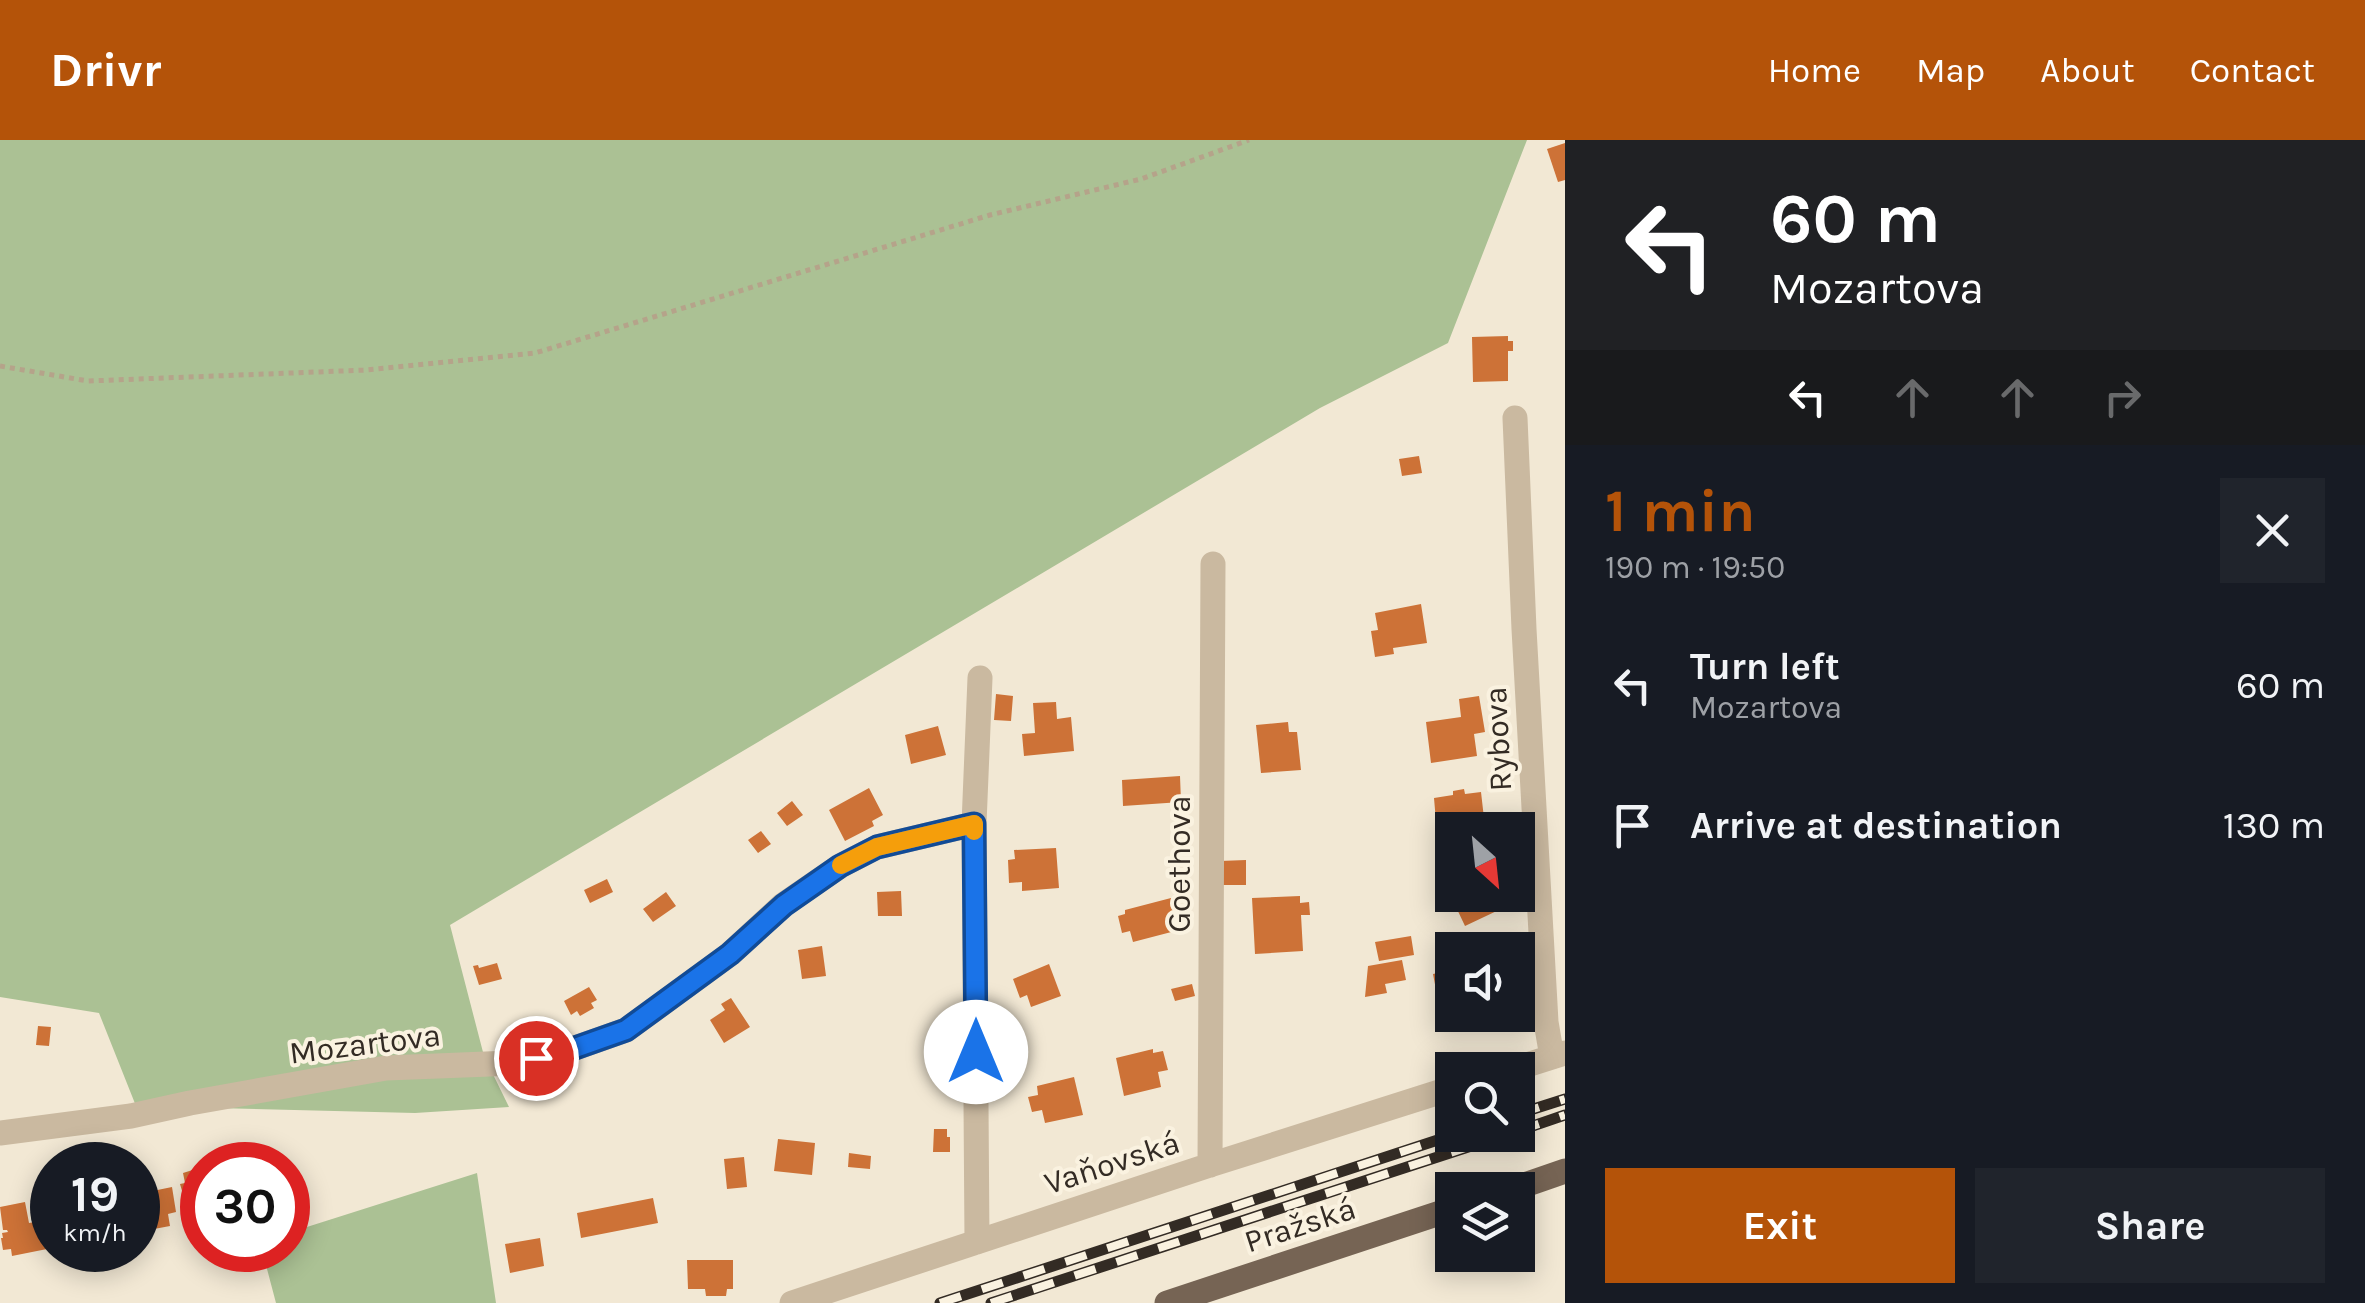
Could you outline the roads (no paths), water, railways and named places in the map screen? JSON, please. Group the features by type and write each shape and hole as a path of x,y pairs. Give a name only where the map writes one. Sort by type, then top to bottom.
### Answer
{"main road":[{"path":"1535,1181 1565,1171"},
{"name":"Pražská","path":"1167,1303 1435,1215"}],"street":[{"name":"Rybova","path":"1515,418 1546,1022 1559,1055"},
{"name":"Goethova","path":"1210,1165 1213,564"},
{"path":"977,1242 974,824 980,678"},
{"name":"Mozartova","path":"0,1133 131,1116 386,1068 513,1063 558,1054 626,1030 730,954 784,905 840,866 877,847 974,824"},
{"path":"1535,1062 1559,1055"},
{"name":"Vaňovská","path":"796,1302 1435,1093"}],"railway":[{"path":"1535,1109 1565,1099"},
{"path":"1535,1125 1565,1115"},
{"path":"940,1303 1435,1141"},
{"path":"991,1303 1453,1152"}]}
